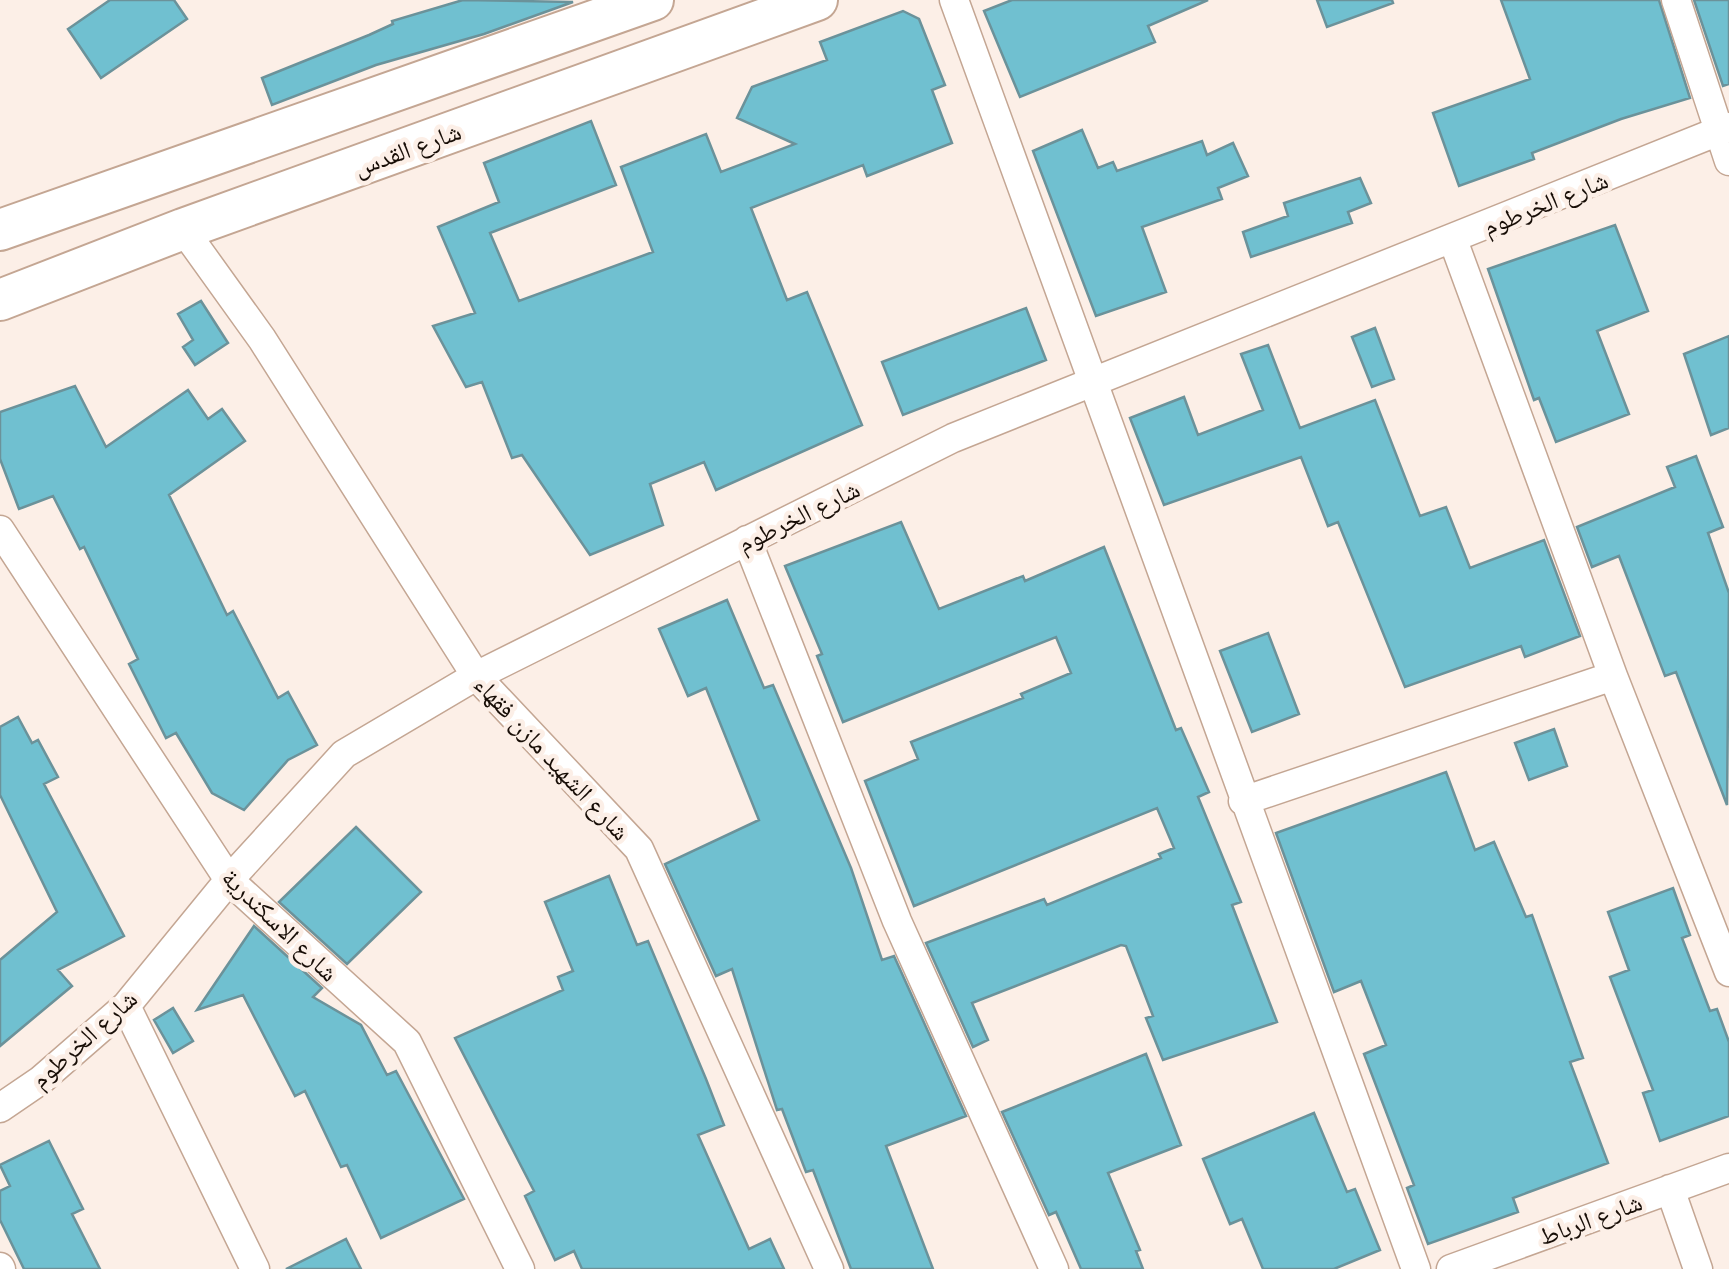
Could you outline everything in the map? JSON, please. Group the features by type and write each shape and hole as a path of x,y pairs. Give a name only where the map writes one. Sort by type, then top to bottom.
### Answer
{"main road":[{"path":"0,230 653,0"},
{"name":"شارع القدس","path":"0,300 183,229 816,0"}],"street":[{"path":"954,0 1096,381 1243,802 1416,1269"},
{"path":"1676,0 1723,129 1729,161"},
{"name":"شارع الخرطوم","path":"0,1108 41,1080 126,1006 229,880 344,754 476,676 954,438 1723,129"},
{"name":"شارع الشهيد مازن فقهاء","path":"183,229 262,339 476,676 638,848 828,1269"},
{"path":"1453,240 1613,676 1729,972"},
{"name":"شارع الاسكندرية","path":"0,530 229,880 406,1042 520,1269"},
{"path":"747,540 897,921 1054,1269"},
{"path":"1243,802 1613,676"},
{"path":"126,1006 255,1269"},
{"name":"شارع الرباط","path":"1452,1269 1729,1168"},
{"path":"1670,1189 1698,1269"}],"building":[{"path":"110,0 174,0 187,19 101,78 68,29"},
{"path":"463,0 573,2 484,34 376,65 272,105 262,78 369,35 393,24 392,21"},
{"path":"1012,0 1208,0 1148,26 1155,42 1020,97 984,11"},
{"path":"1317,0 1392,0 1393,3 1327,27"},
{"path":"1501,0 1659,0 1690,98 1621,119 1532,153 1534,159 1459,186 1433,113 1530,79"},
{"path":"1694,0 1729,0 1729,84 1723,86"},
{"path":"903,11 919,19 945,85 932,90 952,143 867,176 863,165 751,208 787,300 807,292 862,425 716,490 704,462 650,484 663,525 590,555 522,455 512,458 482,382 466,387 433,326 475,313 438,227 499,202 484,163 591,121 616,185 490,233 519,301 653,252 621,167 706,134 721,172 795,144 737,118 752,87 827,60 820,42"},
{"path":"1082,130 1098,168 1113,162 1117,171 1202,141 1207,155 1233,143 1248,176 1218,188 1222,199 1142,227 1166,292 1096,316 1033,151"},
{"path":"1360,178 1371,203 1348,212 1352,223 1251,257 1243,232 1288,216 1284,203"},
{"path":"1615,225 1648,311 1597,331 1629,414 1556,442 1539,398 1534,400 1488,269"},
{"path":"201,301 228,343 195,365 183,347 193,340 178,314"},
{"path":"1026,308 1046,360 903,415 882,362"},
{"path":"1375,328 1394,379 1372,387 1352,337"},
{"path":"1729,336 1729,428 1711,435 1684,354"},
{"path":"1268,345 1300,428 1375,400 1420,516 1446,507 1470,568 1544,540 1580,636 1525,657 1521,646 1405,687 1338,522 1328,526 1301,457 1164,505 1130,418 1184,397 1198,435 1263,410 1241,354"},
{"path":"75,386 106,447 188,390 208,419 222,409 245,441 169,495 227,615 233,611 278,698 288,692 317,745 288,760 244,810 212,793 176,733 166,738 129,664 138,659 84,547 80,549 53,496 19,509 0,459 0,412"},
{"path":"1696,456 1723,527 1708,533 1729,593 1727,805 1676,672 1665,676 1619,556 1592,567 1577,527 1675,487 1667,467"},
{"path":"901,522 939,609 1023,576 1025,581 1104,547 1176,730 1181,728 1209,792 1198,797 1241,902 1232,905 1277,1022 1163,1060 1146,1018 1153,1016 1126,946 1121,945 972,1003 988,1040 973,1047 926,943 1044,899 1047,905 1161,858 1159,854 1174,848 1157,808 914,906 865,781 918,759 911,742 1023,698 1021,694 1071,673 1056,637 843,722 817,656 822,654 785,566"},
{"path":"727,600 764,688 773,685 851,868 882,960 894,956 966,1116 886,1146 933,1269 851,1269 813,1170 806,1172 782,1109 777,1110 732,969 716,976 665,864 759,820 706,688 688,696 659,629"},
{"path":"1268,633 1299,714 1252,732 1220,651"},
{"path":"18,717 32,743 38,740 58,777 44,784 124,936 58,970 72,986 0,1046 0,960 57,912 0,795 0,727"},
{"path":"1554,729 1567,766 1529,780 1515,743"},
{"path":"1446,772 1475,850 1494,842 1526,917 1532,915 1583,1058 1570,1062 1608,1163 1513,1198 1518,1212 1428,1244 1407,1188 1414,1185 1364,1054 1386,1045 1361,981 1334,992 1276,833"},
{"path":"356,827 421,892 347,964 279,902"},
{"path":"609,876 637,945 648,941 724,1125 698,1135 749,1249 770,1239 784,1269 582,1269 574,1251 555,1260 525,1196 534,1191 455,1038 563,990 558,977 573,971 545,902"},
{"path":"1673,888 1690,935 1682,938 1710,1011 1717,1009 1729,1042 1729,1116 1660,1141 1643,1093 1653,1090 1610,977 1629,970 1608,912"},
{"path":"254,926 322,988 313,997 361,1025 387,1075 396,1071 464,1199 381,1238 347,1165 341,1167 305,1091 295,1096 243,995 197,1010"},
{"path":"173,1008 193,1041 173,1053 154,1020"},
{"path":"1146,1054 1181,1145 1108,1173 1140,1250 1136,1251 1143,1269 1081,1269 1056,1212 1049,1215 1002,1112"},
{"path":"1314,1113 1347,1192 1355,1189 1380,1250 1334,1269 1263,1269 1242,1219 1230,1224 1203,1159"},
{"path":"49,1141 83,1209 72,1214 100,1269 24,1269 0,1220 0,1191 10,1186 0,1165"},
{"path":"346,1239 361,1269 286,1269"}]}
